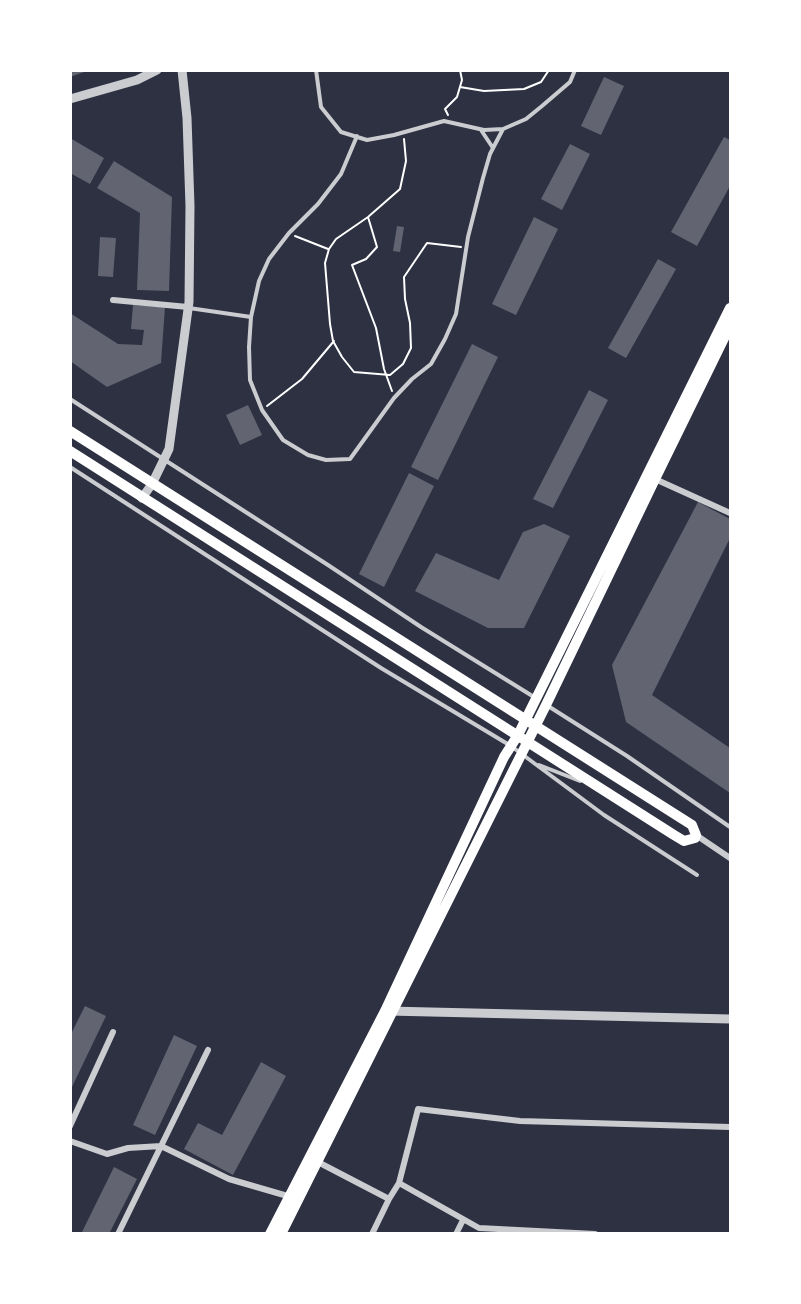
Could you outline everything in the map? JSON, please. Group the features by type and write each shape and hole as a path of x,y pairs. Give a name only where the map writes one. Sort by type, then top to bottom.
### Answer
{"main road":[{"path":"541,702 655,479 728,323 730,308"},
{"path":"281,1233 293,1198 312,1159 521,754 523,738 728,323"},
{"path":"70,431 692,825 696,835 690,841 684,841 70,451"},
{"path":"389,1011 504,757 511,746 523,738"},
{"path":"270,1233 293,1198"}],"street":[{"path":"70,99 137,80 157,70"},
{"path":"142,498 152,484 169,449 188,307 190,206 182,70"},
{"path":"113,300 188,307"},
{"path":"655,479 730,513"},
{"path":"696,835 730,858"},
{"path":"389,1011 730,1019"},
{"path":"70,1125 113,1032"},
{"path":"118,1233 208,1050"},
{"path":"372,1233 399,1183 418,1109 520,1121 730,1127"},
{"path":"70,1141 107,1154 128,1148 161,1146 229,1179 293,1198"},
{"path":"312,1159 389,1199"},
{"path":"399,1183 479,1228 595,1233"},
{"path":"456,1233 463,1220"}],"lane":[{"path":"316,70 321,107 341,132 367,140 444,121 480,129 503,129 526,119 542,106 570,82 574,70"},
{"path":"480,129 493,148"},
{"path":"357,136 341,174 318,204 269,259 259,282 251,317 250,380 262,410 283,440 308,455 326,460 350,459 394,398 412,379 431,364 445,339 456,314 466,247 483,178 493,148 503,129"},
{"path":"188,307 251,317"},
{"path":"70,399 421,627 627,756 730,827"},
{"path":"70,467 381,668 511,746 604,815 697,875"},
{"path":"533,763 604,790"}],"path":[{"path":"451,123 445,109 457,97 462,80 460,70"},
{"path":"460,87 484,91 524,89 542,82 549,70"},
{"path":"403,132 406,161 400,189 368,217 336,239 329,249 326,263 330,324 334,341 342,357 354,372 390,375 403,364 411,348 404,277 414,259 427,243 466,247"},
{"path":"368,217 377,247 366,259 352,264 376,328 394,398"},
{"path":"289,234 329,249"},
{"path":"262,410 302,380 334,341"}],"building":[{"path":"70,70 87,70 87,71 70,77"},
{"path":"604,77 624,86 601,135 581,126"},
{"path":"724,137 730,140 730,186 697,246 671,232"},
{"path":"70,138 104,158 90,184 70,173"},
{"path":"570,144 590,154 562,210 541,199"},
{"path":"114,161 172,197 169,291 137,290 140,213 97,188"},
{"path":"534,217 558,229 516,315 492,304"},
{"path":"397,226 404,227 400,252 393,251"},
{"path":"100,237 116,238 113,277 98,276"},
{"path":"658,259 676,269 626,358 608,348"},
{"path":"133,305 165,307 161,363 107,387 70,361 70,313 118,344 142,345 144,330 131,329"},
{"path":"472,344 498,357 438,480 411,467"},
{"path":"589,390 608,400 553,508 533,499"},
{"path":"248,405 262,435 240,445 226,415"},
{"path":"409,473 434,486 384,587 359,574"},
{"path":"698,502 730,519 730,538 652,695 730,748 730,793 626,722 612,665"},
{"path":"544,524 570,536 524,628 488,628 415,591 436,553 499,580 523,532"},
{"path":"85,1006 106,1016 70,1091 70,1036"},
{"path":"174,1035 197,1046 155,1135 133,1125"},
{"path":"261,1062 286,1076 233,1175 184,1149 198,1123 222,1135"},
{"path":"114,1167 137,1179 109,1234 81,1234"}]}
